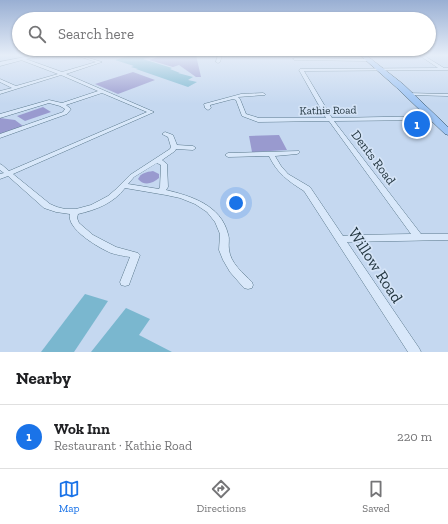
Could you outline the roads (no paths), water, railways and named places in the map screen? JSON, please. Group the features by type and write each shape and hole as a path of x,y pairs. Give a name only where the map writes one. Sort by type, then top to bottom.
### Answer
{"main road":[{"path":"383,71 448,132"}],"street":[{"path":"0,177 151,112 55,71"},
{"path":"0,93 70,71"},
{"name":"Dents Road","path":"302,71 330,119 418,237"},
{"path":"0,80 16,88"},
{"path":"62,105 102,91"},
{"path":"208,108 207,104 234,97 263,94"},
{"path":"408,94 448,95"},
{"name":"Kathie Road","path":"234,97 238,99 244,114 254,119 434,118"},
{"path":"0,116 44,102 54,101 68,109 65,113 0,136"},
{"path":"165,134 171,136 174,147"},
{"path":"0,166 47,206 59,211 75,211 88,209 100,204 119,191 132,176 169,153 174,147"},
{"path":"174,147 193,148"},
{"path":"228,155 297,152"},
{"name":"Willow Road","path":"271,154 277,167 284,175 307,189 415,352"},
{"path":"157,160 164,164 164,187 160,192"},
{"path":"123,185 196,201 206,208 218,220 224,233 224,250 233,269 248,285"},
{"path":"75,211 73,218 75,224 90,237 114,250 135,255 125,282"},
{"path":"342,240 448,237"}],"place":[{"name":"Wok Inn","path":"417,124"}]}
